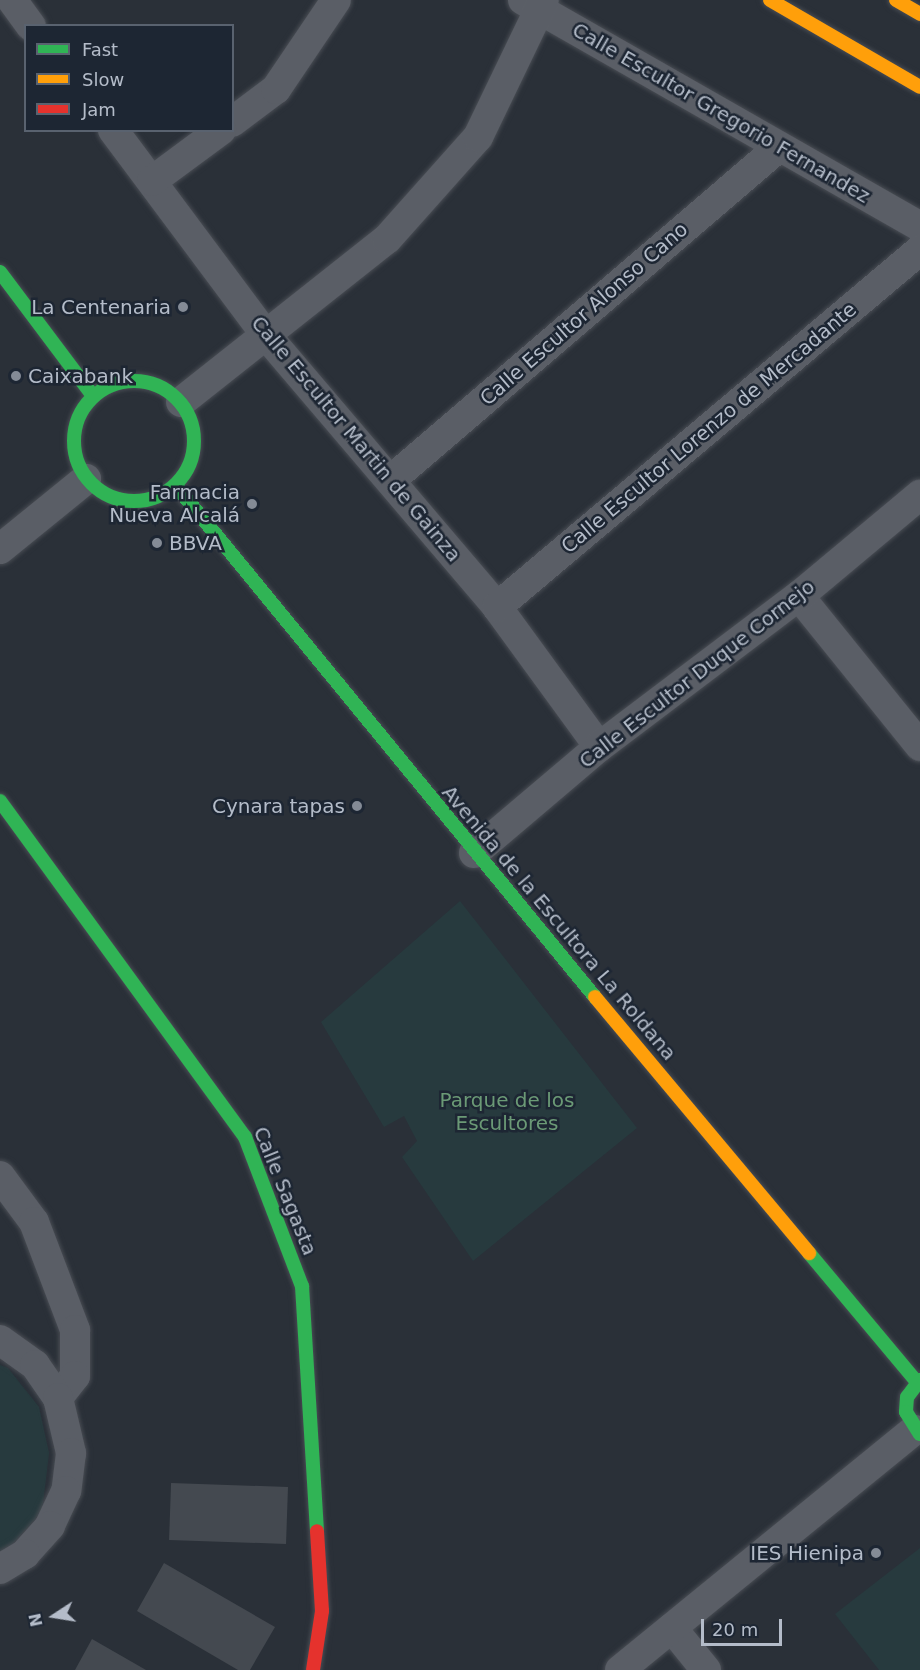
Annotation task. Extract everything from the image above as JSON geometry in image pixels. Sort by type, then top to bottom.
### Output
[{"type":"street","points":[[12,0],[30,24]]},
{"type":"street","points":[[234,120],[276,89],[336,0]]},
{"type":"street","points":[[770,0],[920,87]]},
{"type":"street","points":[[896,0],[920,14]]},
{"type":"street","points":[[181,402],[387,239],[478,137],[541,3]]},
{"type":"street","name":"Calle Escultor Gregorio Fernandez","points":[[541,3],[778,148],[920,226]]},
{"type":"street","name":"Calle Escultor Martin de Gainza","points":[[115,132],[265,334],[497,607],[599,747]]},
{"type":"street","points":[[152,181],[218,132]]},
{"type":"street","name":"Calle Escultor Alonso Cano","points":[[391,480],[778,148]]},
{"type":"street","name":"Calle Escultor Lorenzo de Mercadante","points":[[497,607],[920,250]]},
{"type":"street","points":[[0,272],[93,396]]},
{"type":"street","points":[[148,382],[181,402],[190,418],[194,445],[187,471],[176,486],[159,497],[140,502],[119,501],[101,492],[86,479],[74,445],[75,427],[93,396],[110,386],[148,382]]},
{"type":"street","points":[[0,549],[86,479]]},
{"type":"street","name":"Avenida de la Escultora La Roldana","points":[[176,486],[474,853],[919,1381]]},
{"type":"street","name":"Calle Escultor Duque Cornejo","points":[[474,853],[599,747],[799,596],[920,495]]},
{"type":"street","points":[[799,596],[916,732]]},
{"type":"street","name":"Calle Sagasta","points":[[0,801],[245,1137],[302,1286],[322,1611],[313,1670]]},
{"type":"street","points":[[0,1176],[34,1222],[75,1330],[75,1376],[58,1398]]},
{"type":"street","points":[[0,1340],[35,1365],[58,1398],[71,1453],[66,1491],[50,1526],[25,1554],[0,1569]]},
{"type":"street","points":[[620,1670],[917,1432],[906,1412],[907,1397],[919,1381]]},
{"type":"street","points":[[672,1628],[706,1670]]},
{"type":"green space","name":"Parque de los Escultores","points":[[460,901],[637,1128],[473,1261],[402,1157],[417,1141],[404,1116],[384,1127],[321,1022]]},
{"type":"green space","points":[[0,1365],[8,1368],[39,1407],[49,1453],[42,1512],[10,1547],[0,1552]]},
{"type":"green space","points":[[920,1548],[920,1670],[879,1670],[835,1614]]},
{"type":"building","points":[[171,1483],[288,1487],[286,1544],[169,1540]]},
{"type":"building","points":[[164,1563],[275,1627],[250,1670],[238,1670],[137,1611]]},
{"type":"building","points":[[92,1639],[146,1670],[75,1670]]},
{"type":"traffic: fast","points":[[0,272],[93,396]]},
{"type":"traffic: fast","points":[[134,381],[157,385],[177,398],[190,418],[194,441],[190,464],[177,484],[157,497],[134,501],[111,497],[91,484],[78,464],[74,441],[78,418],[91,398],[111,385],[134,381]]},
{"type":"traffic: fast","points":[[176,486],[595,997]]},
{"type":"traffic: fast","points":[[0,801],[245,1137],[302,1286],[317,1531]]},
{"type":"traffic: fast","points":[[809,1253],[917,1382]]},
{"type":"traffic: fast","points":[[920,1380],[907,1397],[906,1412],[920,1434]]},
{"type":"traffic: slow","points":[[770,0],[920,87]]},
{"type":"traffic: slow","points":[[896,0],[920,14]]},
{"type":"traffic: slow","points":[[595,997],[809,1253]]},
{"type":"traffic: jam","points":[[313,1670],[322,1611],[317,1531]]},
{"type":"place","name":"La Centenaria","points":[[183,307]]},
{"type":"place","name":"Caixabank","points":[[16,376]]},
{"type":"place","name":"Farmacia Nueva Alcalá","points":[[252,504]]},
{"type":"place","name":"BBVA","points":[[157,543]]},
{"type":"place","name":"Cynara tapas","points":[[357,806]]},
{"type":"place","name":"IES Hienipa","points":[[876,1553]]}]
